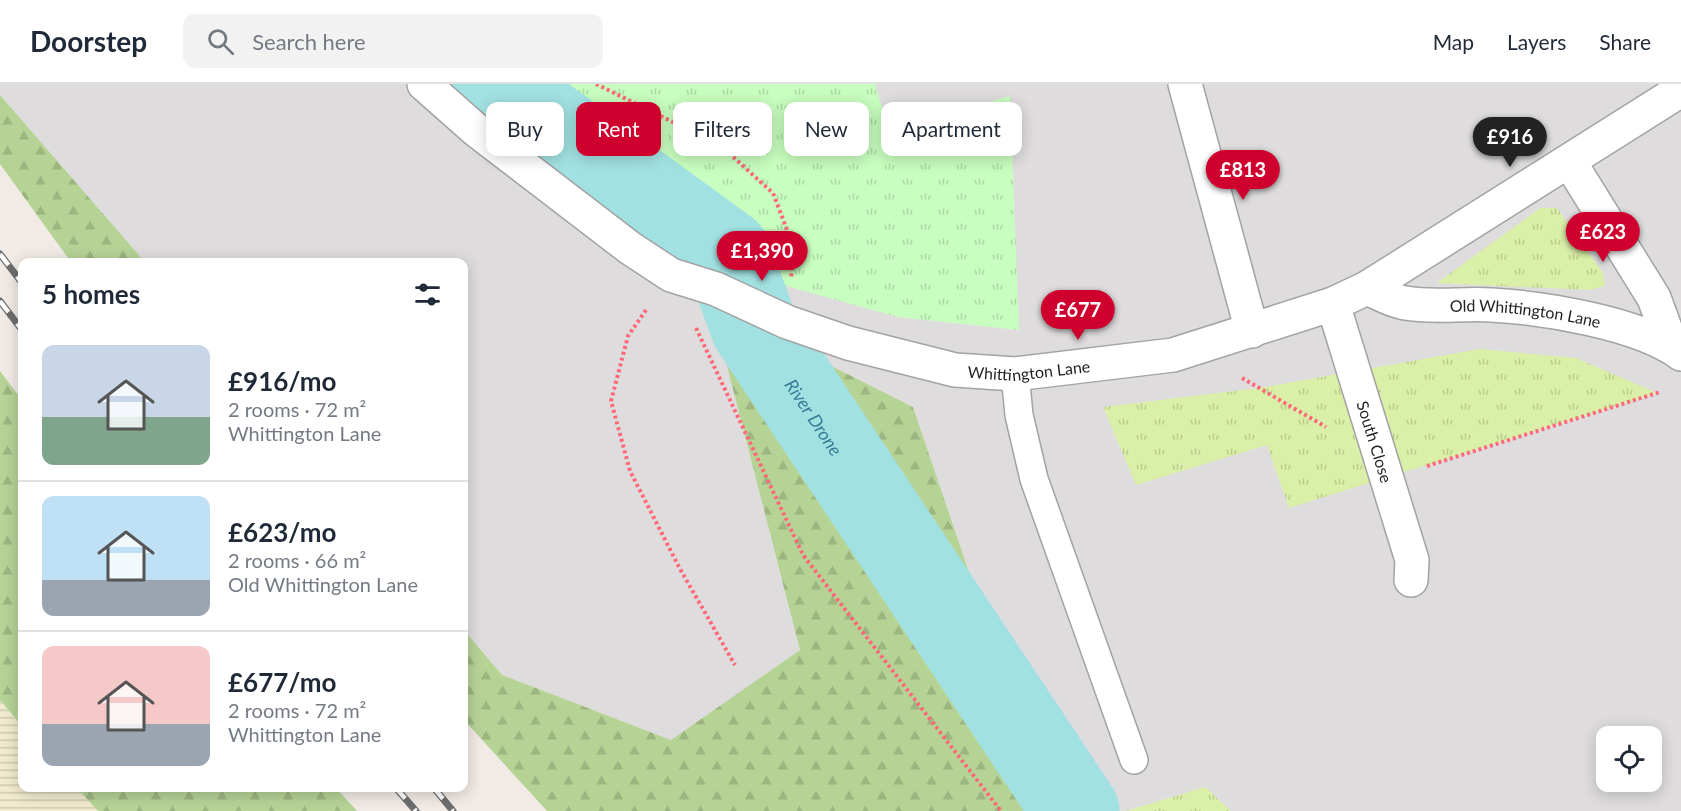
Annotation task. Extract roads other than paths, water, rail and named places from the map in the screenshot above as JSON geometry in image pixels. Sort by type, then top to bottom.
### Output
[{"type":"street","name":"Whittington Lane","points":[[424,84],[476,130],[630,248],[671,275],[712,288],[787,322],[848,343],[955,370],[1015,374],[1150,358],[1191,349],[1334,304],[1367,288],[1681,90]]},
{"type":"street","points":[[1185,84],[1252,331]]},
{"type":"street","points":[[1569,161],[1654,298],[1676,351]]},
{"type":"street","name":"Old Whittington Lane","points":[[1367,288],[1402,303],[1492,304],[1556,313],[1620,327],[1676,351]]},
{"type":"street","name":"South Close","points":[[1334,304],[1412,560],[1411,580]]},
{"type":"lane","points":[[1015,374],[1019,415],[1034,479],[1134,760]]},
{"type":"waterway","name":"River Drone","points":[[495,84],[727,253],[754,327],[1076,811]]},
{"type":"railway","points":[[0,254],[18,278]]},
{"type":"railway","points":[[0,301],[18,325]]},
{"type":"railway","points":[[399,792],[416,811]]},
{"type":"railway","points":[[437,792],[453,811]]}]
